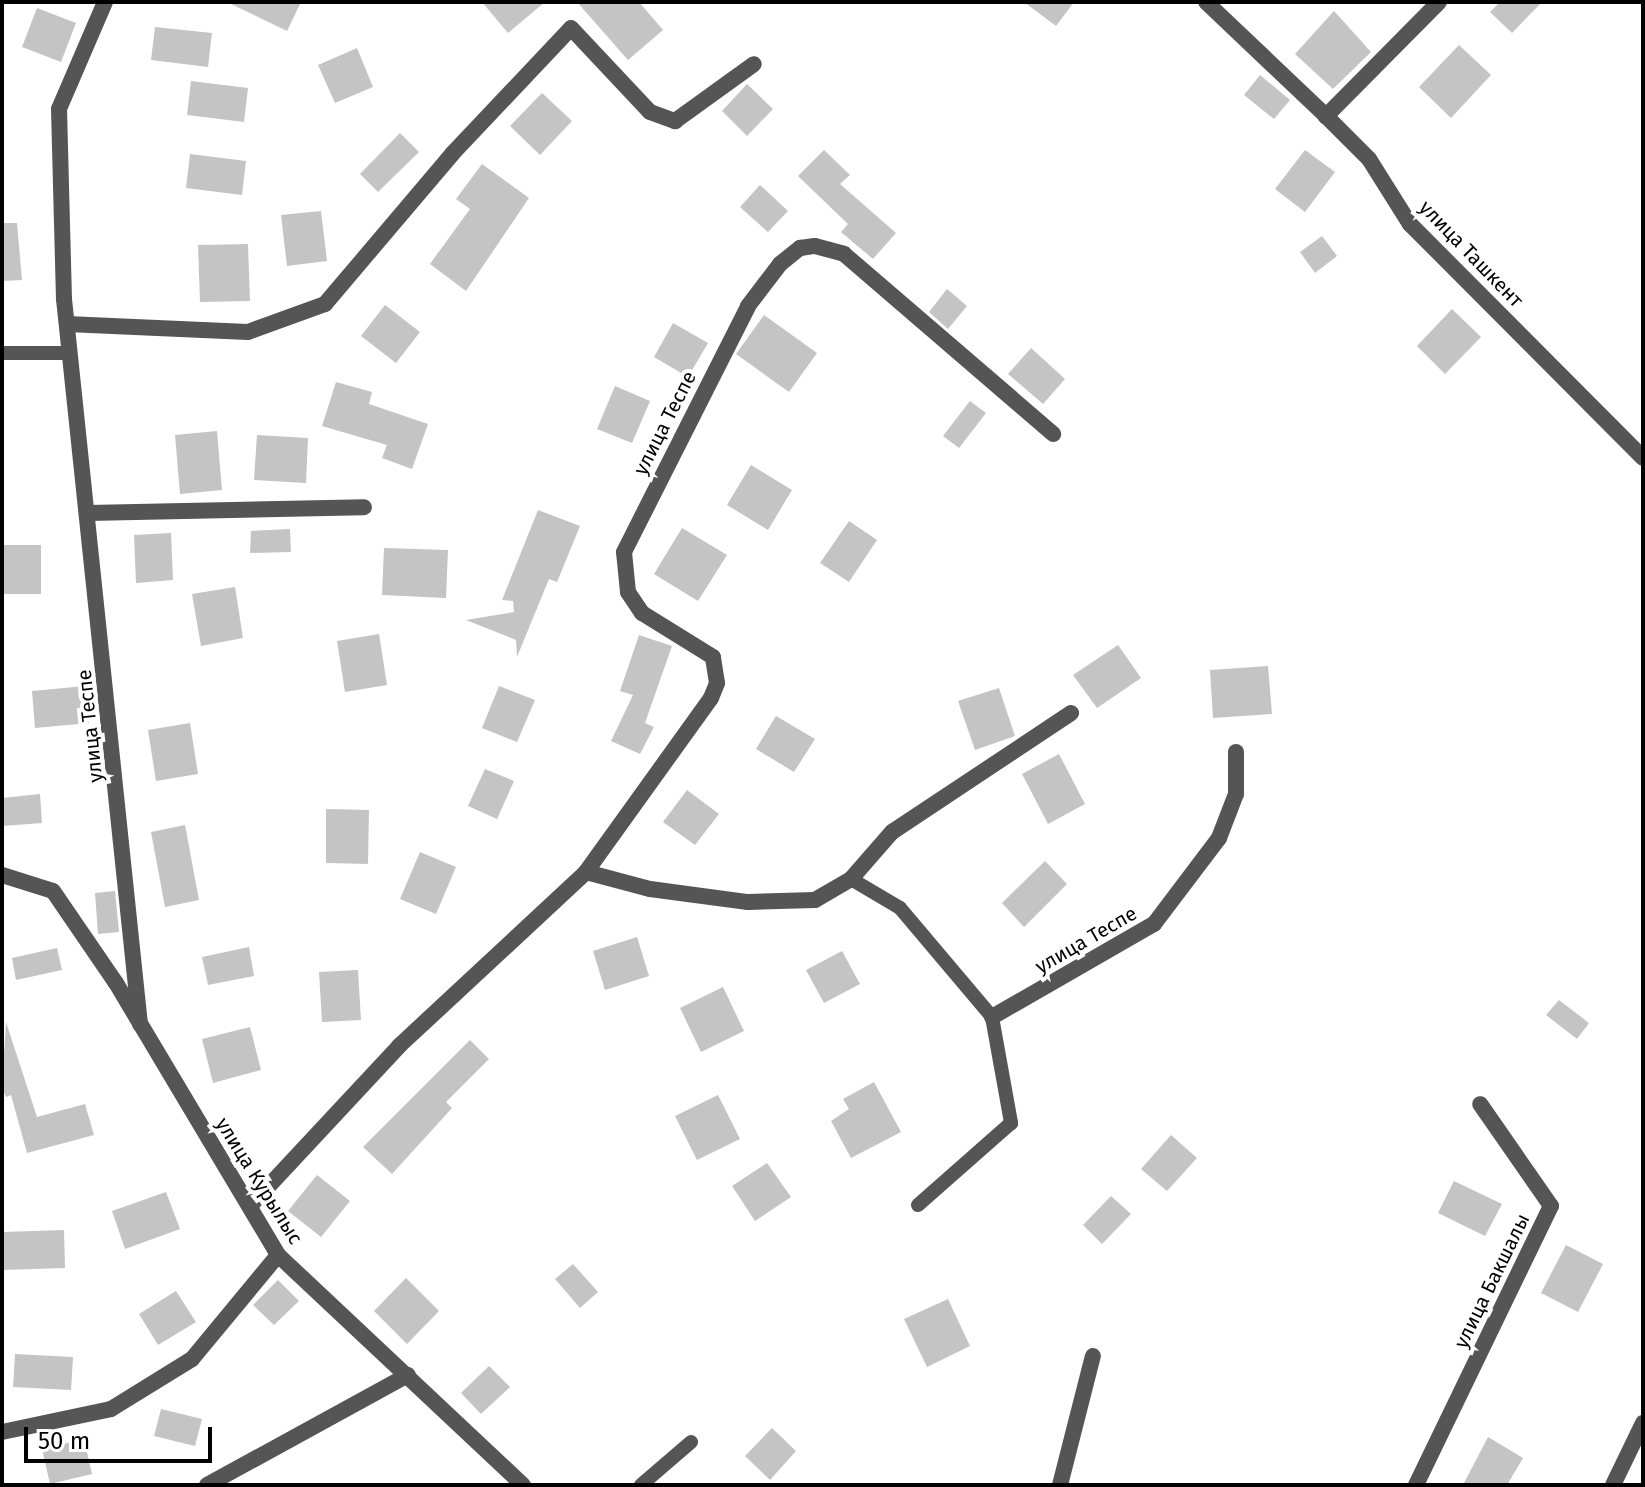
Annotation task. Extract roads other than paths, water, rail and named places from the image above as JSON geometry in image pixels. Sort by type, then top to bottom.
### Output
[{"type":"street","name":"улица Теспе","points":[[105,2],[59,109],[67,324],[140,1024]]},
{"type":"street","name":"улица Ташкент","points":[[1206,2],[1369,159],[1410,224],[1643,458]]},
{"type":"street","points":[[1326,116],[1439,2]]},
{"type":"street","points":[[67,324],[248,332],[325,304],[452,154],[571,28],[650,112],[675,121],[754,64]]},
{"type":"street","name":"улица Теспе","points":[[250,1206],[399,1046],[586,872],[717,683],[713,657],[642,613],[628,592],[624,552],[748,306],[780,264],[800,248],[815,246],[844,254],[1053,434]]},
{"type":"street","points":[[88,513],[364,507]]},
{"type":"street","points":[[586,872],[650,889],[748,902],[815,900],[851,879],[892,832],[1071,713]]},
{"type":"street","name":"улица Теспе","points":[[992,1017],[1154,924],[1219,838],[1236,794],[1236,752]]},
{"type":"street","name":"улица Курылыс","points":[[2,875],[53,891],[140,1024],[278,1255],[523,1485]]},
{"type":"street","name":"улица Бакшалы","points":[[1416,1485],[1551,1206],[1480,1104]]},
{"type":"street","points":[[2,1432],[111,1409],[192,1359],[278,1255]]},
{"type":"street","points":[[1060,1485],[1093,1356]]},
{"type":"street","points":[[207,1485],[408,1375]]},
{"type":"street","points":[[1613,1485],[1643,1423]]},
{"type":"lane","points":[[2,353],[70,353]]},
{"type":"lane","points":[[851,879],[900,908],[992,1017],[1011,1123],[918,1205]]},
{"type":"lane","points":[[641,1485],[691,1442]]}]
